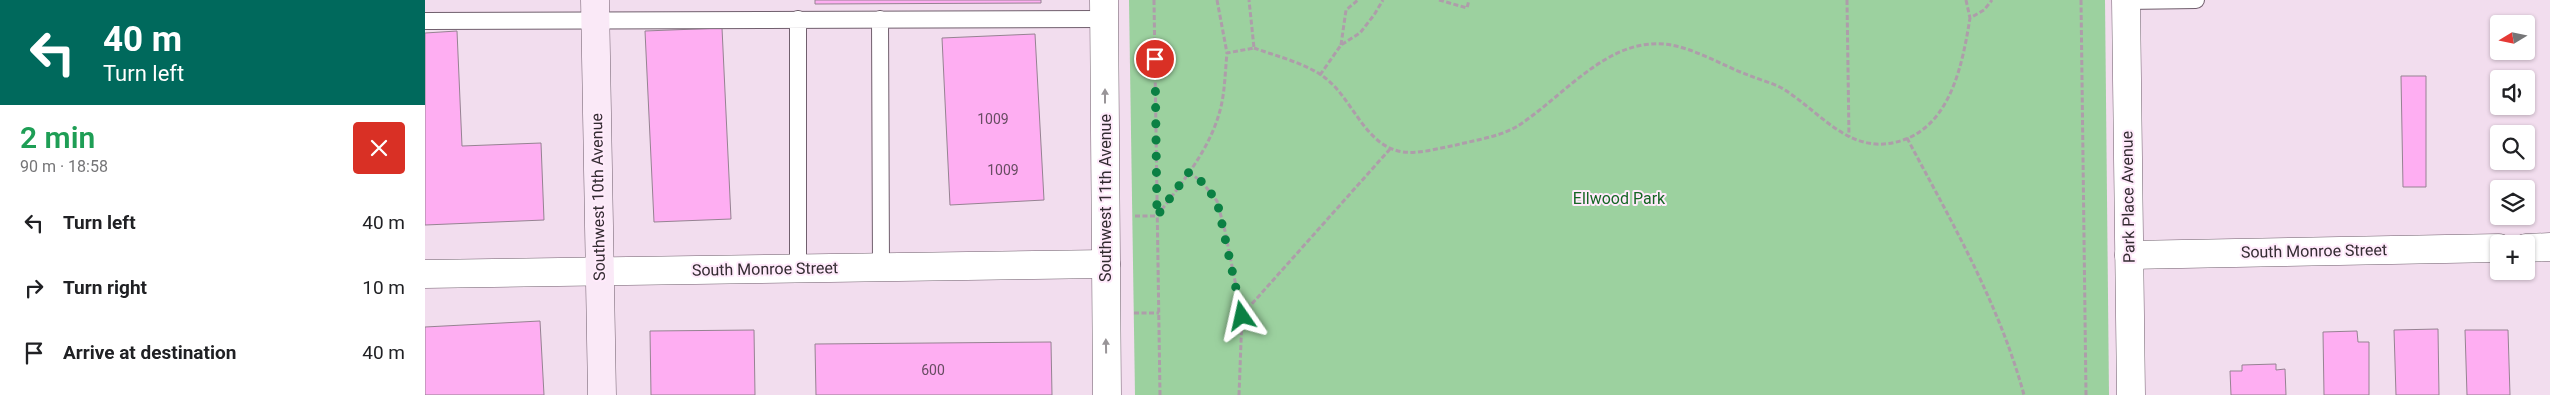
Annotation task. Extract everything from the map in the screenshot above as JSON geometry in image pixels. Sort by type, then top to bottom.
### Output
[{"type":"main road","name":"Southwest 10th Avenue","points":[[595,10],[602,395]]},
{"type":"street","name":"Park Place Avenue","points":[[2126,1],[2131,395]]},
{"type":"street","name":"Southwest 11th Avenue","points":[[1104,9],[1107,395]]},
{"type":"street","points":[[2535,248],[2550,247]]},
{"type":"street","name":"South Monroe Street","points":[[2129,255],[2490,248]]},
{"type":"street","name":"South Monroe Street","points":[[425,274],[1106,264]]},
{"type":"lane","points":[[2126,1],[2196,0]]},
{"type":"lane","points":[[425,21],[595,10],[798,19],[880,19],[1104,9]]},
{"type":"lane","points":[[798,19],[799,268]]},
{"type":"lane","points":[[880,19],[881,267]]},
{"type":"path","points":[[1154,0],[1160,395]]},
{"type":"path","points":[[1157,216],[1189,172],[1211,135],[1220,113],[1227,53],[1217,0]]},
{"type":"path","points":[[1249,0],[1254,48]]},
{"type":"path","points":[[1341,45],[1346,10],[1358,0]]},
{"type":"path","points":[[1321,75],[1341,45],[1360,32],[1375,15],[1383,0]]},
{"type":"path","points":[[1439,0],[1467,8],[1469,0]]},
{"type":"path","points":[[1847,0],[1849,137]]},
{"type":"path","points":[[1227,53],[1254,48],[1321,75],[1335,88],[1368,131],[1389,149],[1405,152],[1438,149],[1515,128],[1605,59],[1624,50],[1650,44],[1675,45],[1783,88],[1849,137],[1880,146],[1907,138],[1930,124],[1950,94],[1963,58],[1970,18],[1966,0]]},
{"type":"path","points":[[1970,18],[1984,10],[1992,0]]},
{"type":"path","points":[[2081,0],[2085,395]]},
{"type":"path","points":[[1907,138],[1979,272],[2017,368],[2024,395]]},
{"type":"path","points":[[1242,316],[1389,149]]},
{"type":"path","points":[[1189,172],[1202,182],[1217,201],[1242,316],[1239,395]]},
{"type":"path","points":[[1132,216],[1157,216]]},
{"type":"path","points":[[1134,313],[1159,313]]},
{"type":"green space","name":"Ellwood Park","points":[[1129,0],[2105,0],[2109,395],[1135,395]]},
{"type":"building","points":[[815,0],[1041,0],[1041,3],[815,4]]},
{"type":"building","points":[[722,28],[731,219],[654,222],[645,31]]},
{"type":"building","points":[[457,31],[462,146],[541,143],[544,220],[425,225],[425,33]]},
{"type":"building","points":[[1035,34],[1044,200],[950,205],[942,38]]},
{"type":"building","points":[[2401,76],[2426,76],[2426,187],[2403,187]]},
{"type":"building","points":[[540,321],[544,395],[425,395],[425,327]]},
{"type":"building","points":[[2438,329],[2439,395],[2396,395],[2394,330]]},
{"type":"building","points":[[754,330],[755,395],[651,395],[650,331]]},
{"type":"building","points":[[2465,330],[2508,330],[2510,395],[2467,395]]},
{"type":"building","points":[[2357,331],[2358,342],[2369,342],[2369,395],[2324,395],[2323,332]]},
{"type":"building","points":[[1051,342],[1052,395],[816,395],[815,344]]},
{"type":"building","points":[[2276,364],[2276,370],[2285,369],[2286,395],[2231,395],[2230,371],[2242,371],[2242,365]]},
{"type":"route","points":[[1155,59],[1157,216],[1189,172],[1202,182],[1217,201],[1242,316]]}]
